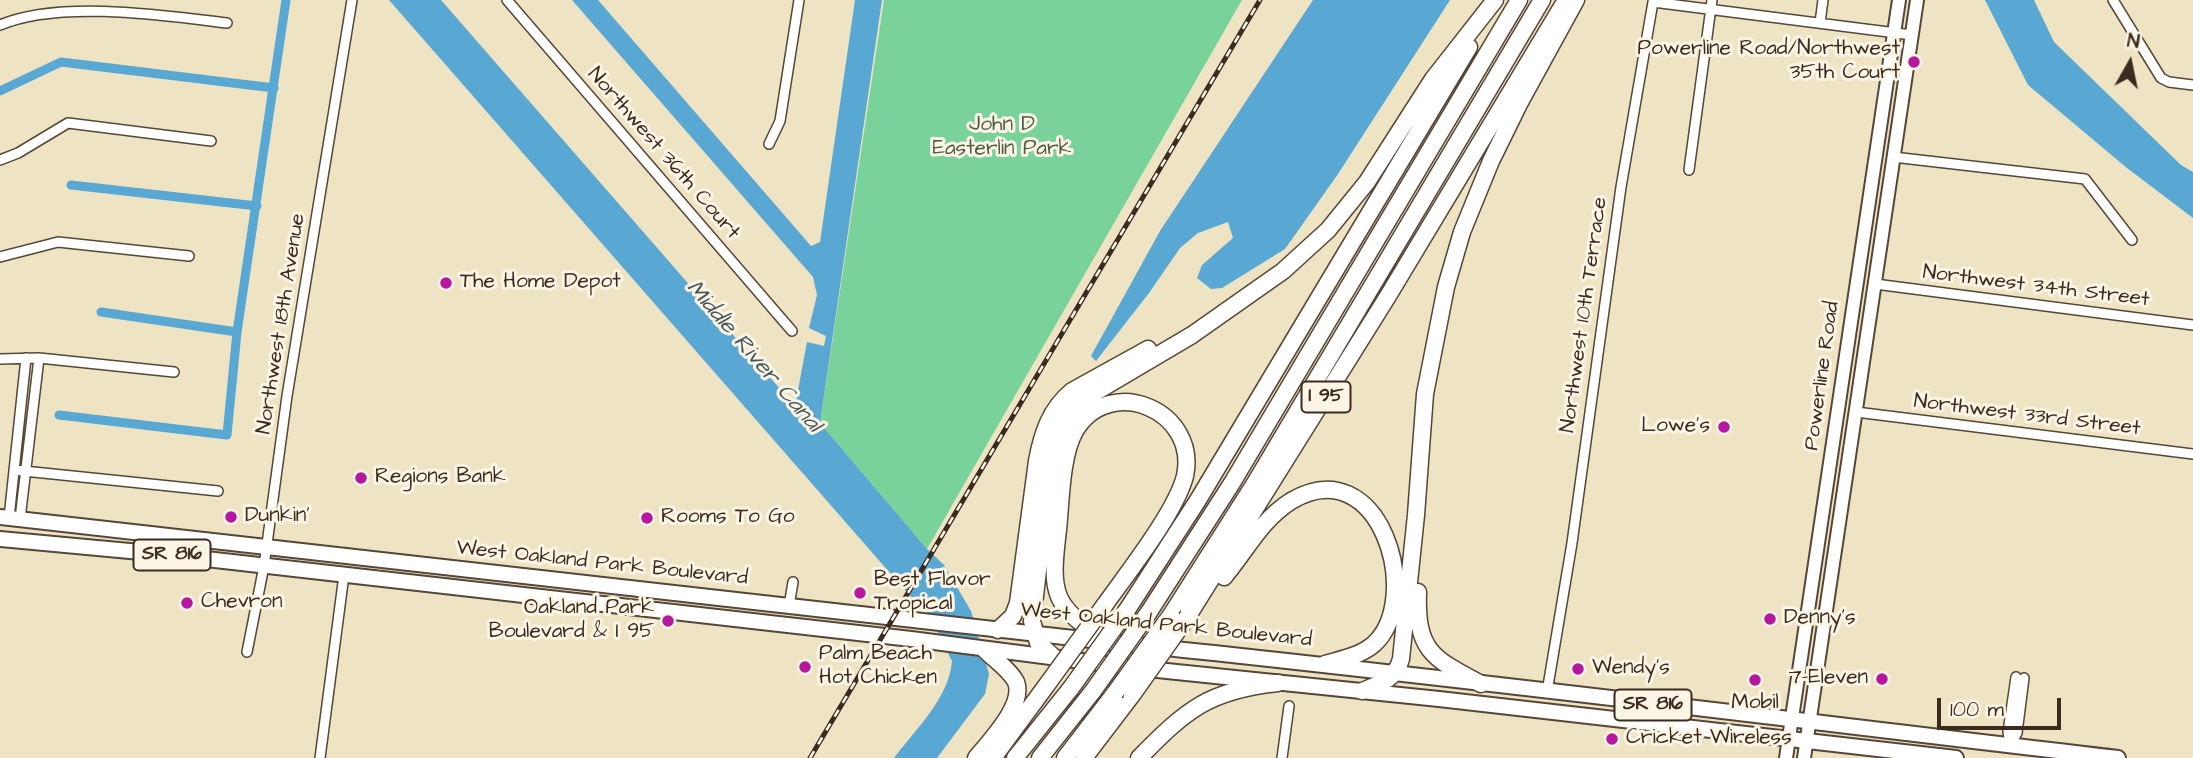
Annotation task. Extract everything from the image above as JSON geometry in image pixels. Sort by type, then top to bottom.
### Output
[{"type":"highway","name":"I 95","points":[[1015,758],[1072,688],[1127,610],[1198,500],[1496,0]]},
{"type":"highway","points":[[1056,659],[1041,648],[1034,634],[1032,616],[1051,459],[1062,422],[1082,400],[1192,335],[1295,261],[1340,217],[1367,182],[1433,79],[1496,0]]},
{"type":"highway","points":[[1040,758],[1093,691],[1149,612],[1232,483],[1519,0]]},
{"type":"highway","points":[[1065,758],[1171,615],[1244,500],[1542,0]]},
{"type":"highway","points":[[1515,86],[1550,0]]},
{"type":"highway","name":"I 95","points":[[1084,758],[1188,616],[1394,286],[1566,0]]},
{"type":"highway","points":[[1362,691],[1385,682],[1396,672],[1402,653],[1425,394],[1450,268],[1476,194],[1504,132],[1576,0]]},
{"type":"highway","points":[[1339,266],[1419,168]]},
{"type":"highway","points":[[993,629],[1011,619],[1017,608],[1038,453],[1044,432],[1056,408],[1078,387],[1246,297]]},
{"type":"highway","points":[[993,758],[1046,686],[1104,606],[1182,486],[1186,468],[1184,444],[1172,423],[1150,407],[1133,402],[1114,404],[1096,411],[1080,423],[1074,434],[1068,451],[1054,562],[1055,587],[1065,609],[1082,625],[1110,642]]},
{"type":"highway","points":[[1188,616],[1239,560],[1259,530],[1276,512],[1296,498],[1309,494],[1324,491],[1344,494],[1367,507],[1381,526],[1392,566],[1392,603],[1385,628],[1373,644],[1353,656],[1325,664]]},
{"type":"highway","points":[[1416,516],[1419,559],[1417,613],[1423,638],[1428,649],[1444,664],[1481,684]]},
{"type":"highway","points":[[976,758],[1013,709],[1017,695],[1013,678],[985,650]]},
{"type":"highway","points":[[1139,758],[1183,715],[1203,702],[1242,688],[1278,683]]},
{"type":"main road","name":"Powerline Road","points":[[1786,758],[1899,0]]},
{"type":"main road","name":"Powerline Road","points":[[1804,758],[1917,0]]},
{"type":"main road","points":[[1861,248],[1867,271],[1875,284]]},
{"type":"main road","points":[[1856,283],[1866,294],[1870,316]]},
{"type":"main road","points":[[1832,448],[1837,472],[1845,489]]},
{"type":"main road","points":[[1826,489],[1836,497],[1842,510]]},
{"type":"main road","name":"West Oakland Park Boulevard","points":[[10,518],[1034,634],[1396,672],[1546,692],[2118,758]]},
{"type":"main road","name":"West Oakland Park Boulevard","points":[[0,539],[765,622],[1056,659],[1956,758]]},
{"type":"main road","points":[[344,575],[351,562],[360,558]]},
{"type":"main road","points":[[531,597],[547,588],[552,580]]},
{"type":"main road","points":[[621,607],[626,598],[645,590]]},
{"type":"main road","points":[[765,622],[778,619],[789,606],[798,621],[813,628]]},
{"type":"main road","points":[[1518,708],[1535,702],[1546,692]]},
{"type":"main road","points":[[1994,758],[2003,752],[2026,747]]},
{"type":"street","name":"Northwest 18th Avenue","points":[[247,652],[264,566],[287,396],[352,0]]},
{"type":"street","name":"Northwest 36th Court","points":[[507,0],[792,331]]},
{"type":"street","points":[[769,144],[780,121],[799,0]]},
{"type":"street","points":[[1820,23],[1823,0]]},
{"type":"street","points":[[2113,0],[2161,78],[2169,82],[2193,85]]},
{"type":"street","name":"Northwest 10th Terrace","points":[[1546,692],[1572,543],[1621,187],[1653,2],[1712,5]]},
{"type":"street","points":[[1689,170],[1712,5],[1912,35]]},
{"type":"street","points":[[0,25],[27,14],[58,7],[88,7],[227,23]]},
{"type":"street","points":[[0,160],[18,153],[68,124],[211,141]]},
{"type":"street","points":[[1894,157],[2085,179],[2132,240]]},
{"type":"street","points":[[0,257],[58,242],[189,257]]},
{"type":"street","name":"Northwest 34th Street","points":[[1875,284],[2193,325]]},
{"type":"street","points":[[10,518],[26,358]]},
{"type":"street","points":[[10,518],[26,471],[39,358]]},
{"type":"street","points":[[0,359],[39,358],[174,372]]},
{"type":"street","name":"Northwest 33rd Street","points":[[1856,412],[2193,454]]},
{"type":"street","points":[[14,470],[218,491]]},
{"type":"street","points":[[320,758],[344,575]]},
{"type":"street","points":[[789,606],[793,582]]},
{"type":"street","points":[[2010,745],[2008,732],[2020,677]]},
{"type":"street","points":[[1282,758],[1289,706]]},
{"type":"green space","name":"John D Easterlin Park","points":[[884,0],[1242,0],[927,549],[820,423]]},
{"type":"water","points":[[389,0],[441,0],[795,406],[807,342],[824,346],[826,336],[809,328],[817,295],[813,277],[572,0],[598,0],[811,246],[820,242],[855,0],[882,0],[820,423],[927,549],[944,565],[971,611],[989,674],[985,694],[937,758],[894,758],[930,712],[950,675],[952,661],[926,609],[918,605]]},
{"type":"water","points":[[1313,0],[1450,0],[1338,174],[1285,249],[1222,288],[1211,289],[1197,278],[1202,265],[1233,238],[1228,222],[1198,233],[1180,248],[1096,361],[1091,356],[1160,231]]},
{"type":"water","points":[[1985,0],[2034,0],[2054,42],[2181,165],[2193,172],[2193,218],[2127,168],[2028,85]]},
{"type":"waterway","points":[[59,415],[227,435],[237,332],[286,0]]},
{"type":"waterway","points":[[0,91],[61,62],[274,88]]},
{"type":"waterway","points":[[71,185],[257,206]]},
{"type":"waterway","points":[[101,312],[237,332]]},
{"type":"railway","points":[[810,758],[1260,0]]},
{"type":"place","name":"Powerline Road/Northwest 35th Court","points":[[1914,62]]},
{"type":"place","name":"The Home Depot","points":[[446,283]]},
{"type":"place","name":"Lowe's","points":[[1724,427]]},
{"type":"place","name":"Regions Bank","points":[[361,478]]},
{"type":"place","name":"Dunkin'","points":[[231,517]]},
{"type":"place","name":"Rooms To Go","points":[[647,518]]},
{"type":"place","name":"Best Flavor Tropical","points":[[860,593]]},
{"type":"place","name":"Chevron","points":[[187,603]]},
{"type":"place","name":"Denny's","points":[[1770,619]]},
{"type":"place","name":"Oakland Park Boulevard & I 95","points":[[668,621]]},
{"type":"place","name":"Palm Beach Hot Chicken","points":[[805,667]]},
{"type":"place","name":"Wendy's","points":[[1578,669]]},
{"type":"place","name":"7-Eleven","points":[[1882,679]]},
{"type":"place","name":"Mobil","points":[[1755,680]]},
{"type":"place","name":"Cricket Wireless","points":[[1612,739]]},
{"type":"water label","name":"Middle River Canal","points":[[753,357]]}]
